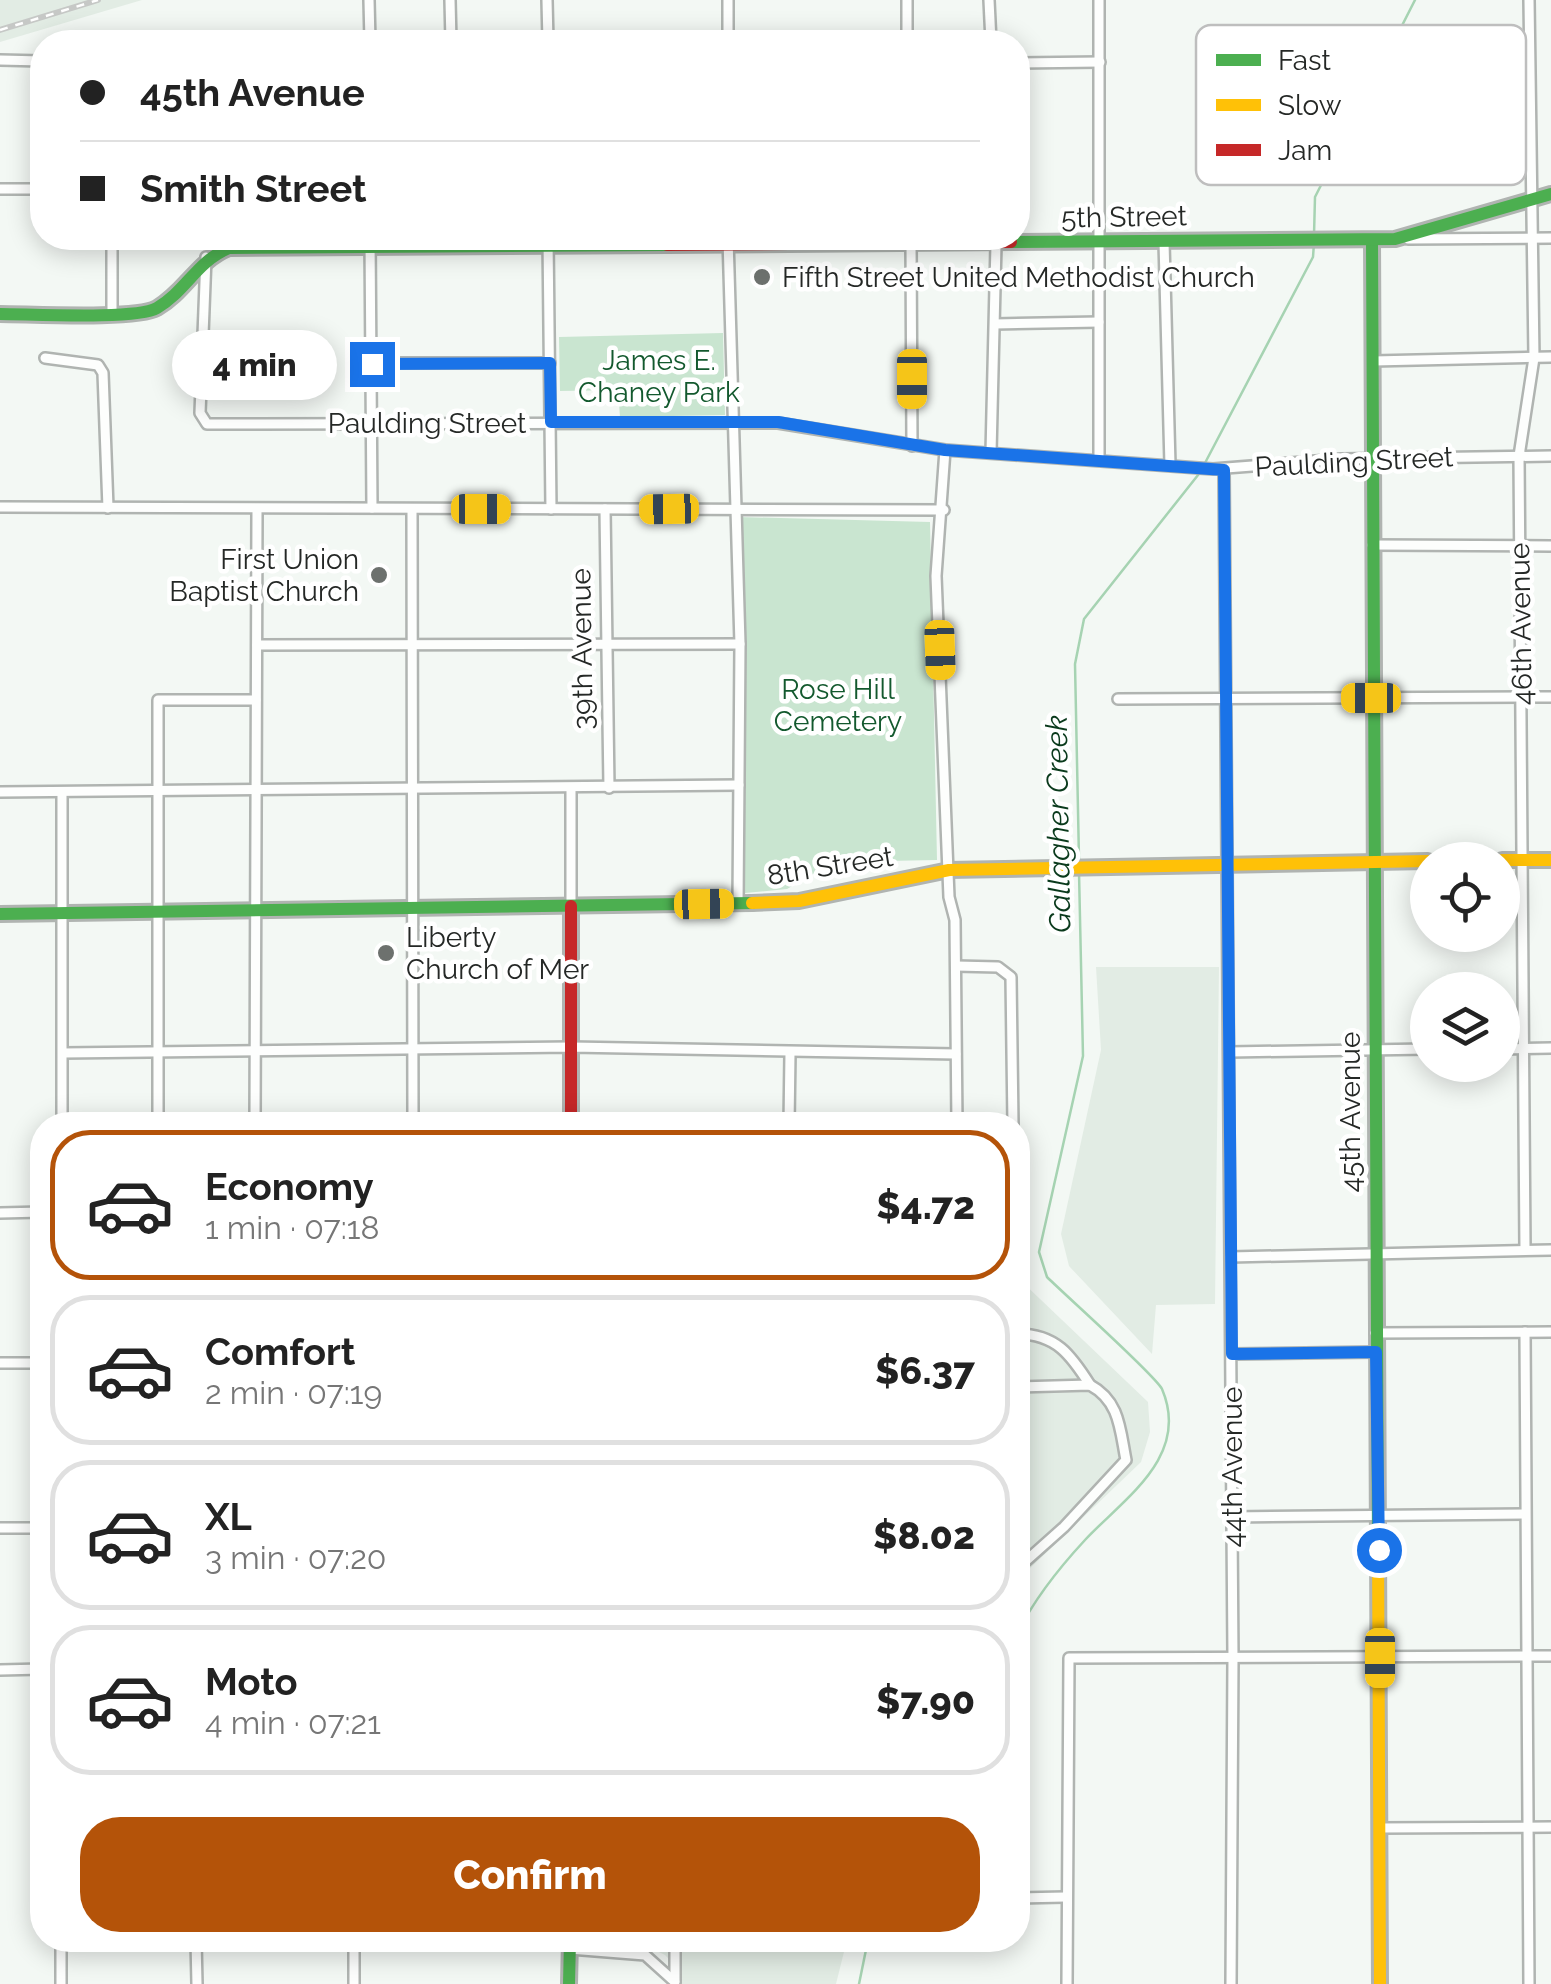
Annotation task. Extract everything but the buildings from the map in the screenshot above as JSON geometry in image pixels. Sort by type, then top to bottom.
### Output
[{"type":"street","points":[[369,0],[370,30]]},
{"type":"street","points":[[450,0],[451,30]]},
{"type":"street","points":[[547,0],[548,30]]},
{"type":"street","points":[[728,0],[728,30]]},
{"type":"street","points":[[907,0],[907,30]]},
{"type":"street","points":[[989,0],[990,30]]},
{"type":"street","points":[[1099,0],[1099,460]]},
{"type":"street","name":"46th Avenue","points":[[1525,1250],[1519,456],[1534,358],[1529,0]]},
{"type":"street","points":[[0,60],[30,60]]},
{"type":"street","points":[[1030,63],[1100,62]]},
{"type":"street","points":[[0,189],[30,189]]},
{"type":"street","name":"5th Street","points":[[1030,243],[1395,239],[1551,194]]},
{"type":"street","points":[[1395,239],[1551,238]]},
{"type":"street","name":"45th Avenue","points":[[1372,240],[1371,698],[1380,1984]]},
{"type":"street","points":[[1164,242],[1170,465]]},
{"type":"street","points":[[112,250],[112,313]]},
{"type":"street","name":"5th Street","points":[[206,254],[221,250]]},
{"type":"street","points":[[370,250],[372,508]]},
{"type":"street","points":[[548,250],[551,509]]},
{"type":"street","points":[[728,250],[732,508],[740,644],[738,904]]},
{"type":"street","points":[[911,250],[912,446]]},
{"type":"street","points":[[991,453],[996,250]]},
{"type":"street","points":[[0,314],[148,313],[166,305],[206,254]]},
{"type":"street","name":"Paulding Street","points":[[206,254],[201,420],[372,425],[778,422],[945,450],[1219,470],[1372,458],[1551,456]]},
{"type":"street","points":[[995,324],[1099,322]]},
{"type":"street","points":[[1373,361],[1551,357]]},
{"type":"street","points":[[45,358],[98,365],[103,373],[108,508]]},
{"type":"street","points":[[372,364],[550,363]]},
{"type":"street","points":[[945,450],[944,510],[936,576],[956,966],[957,1112]]},
{"type":"street","name":"44th Avenue","points":[[1219,470],[1226,698],[1232,1354],[1231,1984]]},
{"type":"street","points":[[0,506],[944,510]]},
{"type":"street","points":[[255,1112],[257,509]]},
{"type":"street","points":[[412,509],[413,1112]]},
{"type":"street","name":"39th Avenue","points":[[605,510],[610,788]]},
{"type":"street","points":[[1372,545],[1551,546]]},
{"type":"street","points":[[257,645],[740,644]]},
{"type":"street","points":[[1118,699],[1551,697]]},
{"type":"street","points":[[158,1112],[158,700],[256,700]]},
{"type":"street","points":[[0,792],[739,785]]},
{"type":"street","points":[[571,789],[572,1112]]},
{"type":"street","points":[[62,792],[62,1112]]},
{"type":"street","points":[[1522,860],[1551,860]]},
{"type":"street","name":"8th Street","points":[[0,914],[738,904],[799,901],[949,870],[1092,864],[1410,861]]},
{"type":"street","points":[[956,966],[998,967],[1010,977],[1013,1112]]},
{"type":"street","points":[[62,1053],[571,1047],[956,1054]]},
{"type":"street","points":[[1520,1048],[1551,1048]]},
{"type":"street","points":[[1229,1052],[1410,1049]]},
{"type":"street","points":[[789,1112],[790,1053]]},
{"type":"street","points":[[0,1213],[30,1212]]},
{"type":"street","points":[[1230,1257],[1551,1250]]},
{"type":"street","points":[[1526,1332],[1529,1984]]},
{"type":"street","points":[[1376,1334],[1551,1332]]},
{"type":"street","points":[[1030,1336],[1050,1339],[1070,1353],[1090,1385],[1115,1408],[1126,1460],[1030,1557]]},
{"type":"street","points":[[1232,1354],[1376,1352]]},
{"type":"street","points":[[0,1363],[30,1363]]},
{"type":"street","points":[[1030,1387],[1090,1385]]},
{"type":"street","points":[[1232,1517],[1524,1514]]},
{"type":"street","points":[[0,1528],[30,1528]]},
{"type":"street","points":[[1067,1984],[1069,1658],[1551,1656]]},
{"type":"street","points":[[0,1670],[30,1669]]},
{"type":"street","points":[[1380,1828],[1551,1828]]},
{"type":"street","points":[[1030,1898],[1065,1897]]},
{"type":"street","points":[[60,1952],[60,1984]]},
{"type":"street","points":[[196,1952],[197,1984]]},
{"type":"street","points":[[354,1952],[354,1984]]},
{"type":"street","points":[[569,1984],[570,1952]]},
{"type":"street","points":[[622,1952],[645,1955],[675,1983]]},
{"type":"street","points":[[675,1952],[675,1983]]},
{"type":"shaded area","points":[[0,0],[142,0],[30,30],[0,42]]},
{"type":"shaded area","points":[[1096,967],[1219,967],[1215,1304],[1156,1305],[1152,1354],[1069,1266],[1061,1234],[1101,1050]]},
{"type":"shaded area","points":[[1030,1289],[1148,1402],[1150,1432],[1141,1462],[1030,1568]]},
{"type":"shaded area","points":[[659,1952],[844,1952],[836,1984],[681,1984],[681,1972]]},
{"type":"green space","name":"James E. Chaney Park","points":[[723,333],[725,415],[620,417],[618,390],[560,391],[559,337]]},
{"type":"green space","name":"Rose Hill Cemetery","points":[[739,517],[930,522],[937,860],[834,862],[787,889],[745,893]]},
{"type":"waterway","name":"Gallagher Creek","points":[[1402,25],[1415,0]]},
{"type":"waterway","name":"Gallagher Creek","points":[[1314,235],[1315,197],[1321,185]]},
{"type":"waterway","name":"Gallagher Creek","points":[[1205,463],[1313,257],[1314,243]]},
{"type":"waterway","name":"Gallagher Creek","points":[[1079,859],[1075,664],[1084,619],[1202,470]]},
{"type":"waterway","name":"Gallagher Creek","points":[[1030,1612],[1066,1561],[1149,1475],[1168,1436],[1169,1413],[1162,1389],[1047,1277],[1039,1252],[1083,1056],[1079,872]]},
{"type":"waterway","name":"Gallagher Creek","points":[[859,1984],[866,1952]]},
{"type":"railway","points":[[0,30],[98,0]]},
{"type":"traffic: fast","points":[[1030,242],[1395,239],[1551,194]]},
{"type":"traffic: fast","points":[[1372,240],[1378,1546]]},
{"type":"traffic: fast","points":[[0,314],[145,312],[167,301],[208,260],[225,250]]},
{"type":"traffic: fast","points":[[0,914],[752,903]]},
{"type":"traffic: fast","points":[[569,1984],[570,1952]]},
{"type":"traffic: slow","points":[[1520,860],[1551,860]]},
{"type":"traffic: slow","points":[[752,903],[799,901],[949,870],[1410,861]]},
{"type":"traffic: slow","points":[[1378,1546],[1380,1984]]},
{"type":"traffic: jam","points":[[571,906],[571,1112]]},
{"type":"place","name":"Fifth Street United Methodist Church","points":[[762,277]]},
{"type":"place","name":"First Union Baptist Church","points":[[379,575]]},
{"type":"place","name":"Liberty Church of Mer","points":[[386,953]]},
{"type":"route","points":[[372,364],[550,363],[551,422],[778,422],[945,450],[1224,470],[1232,1354],[1376,1352],[1379,1550]]}]
